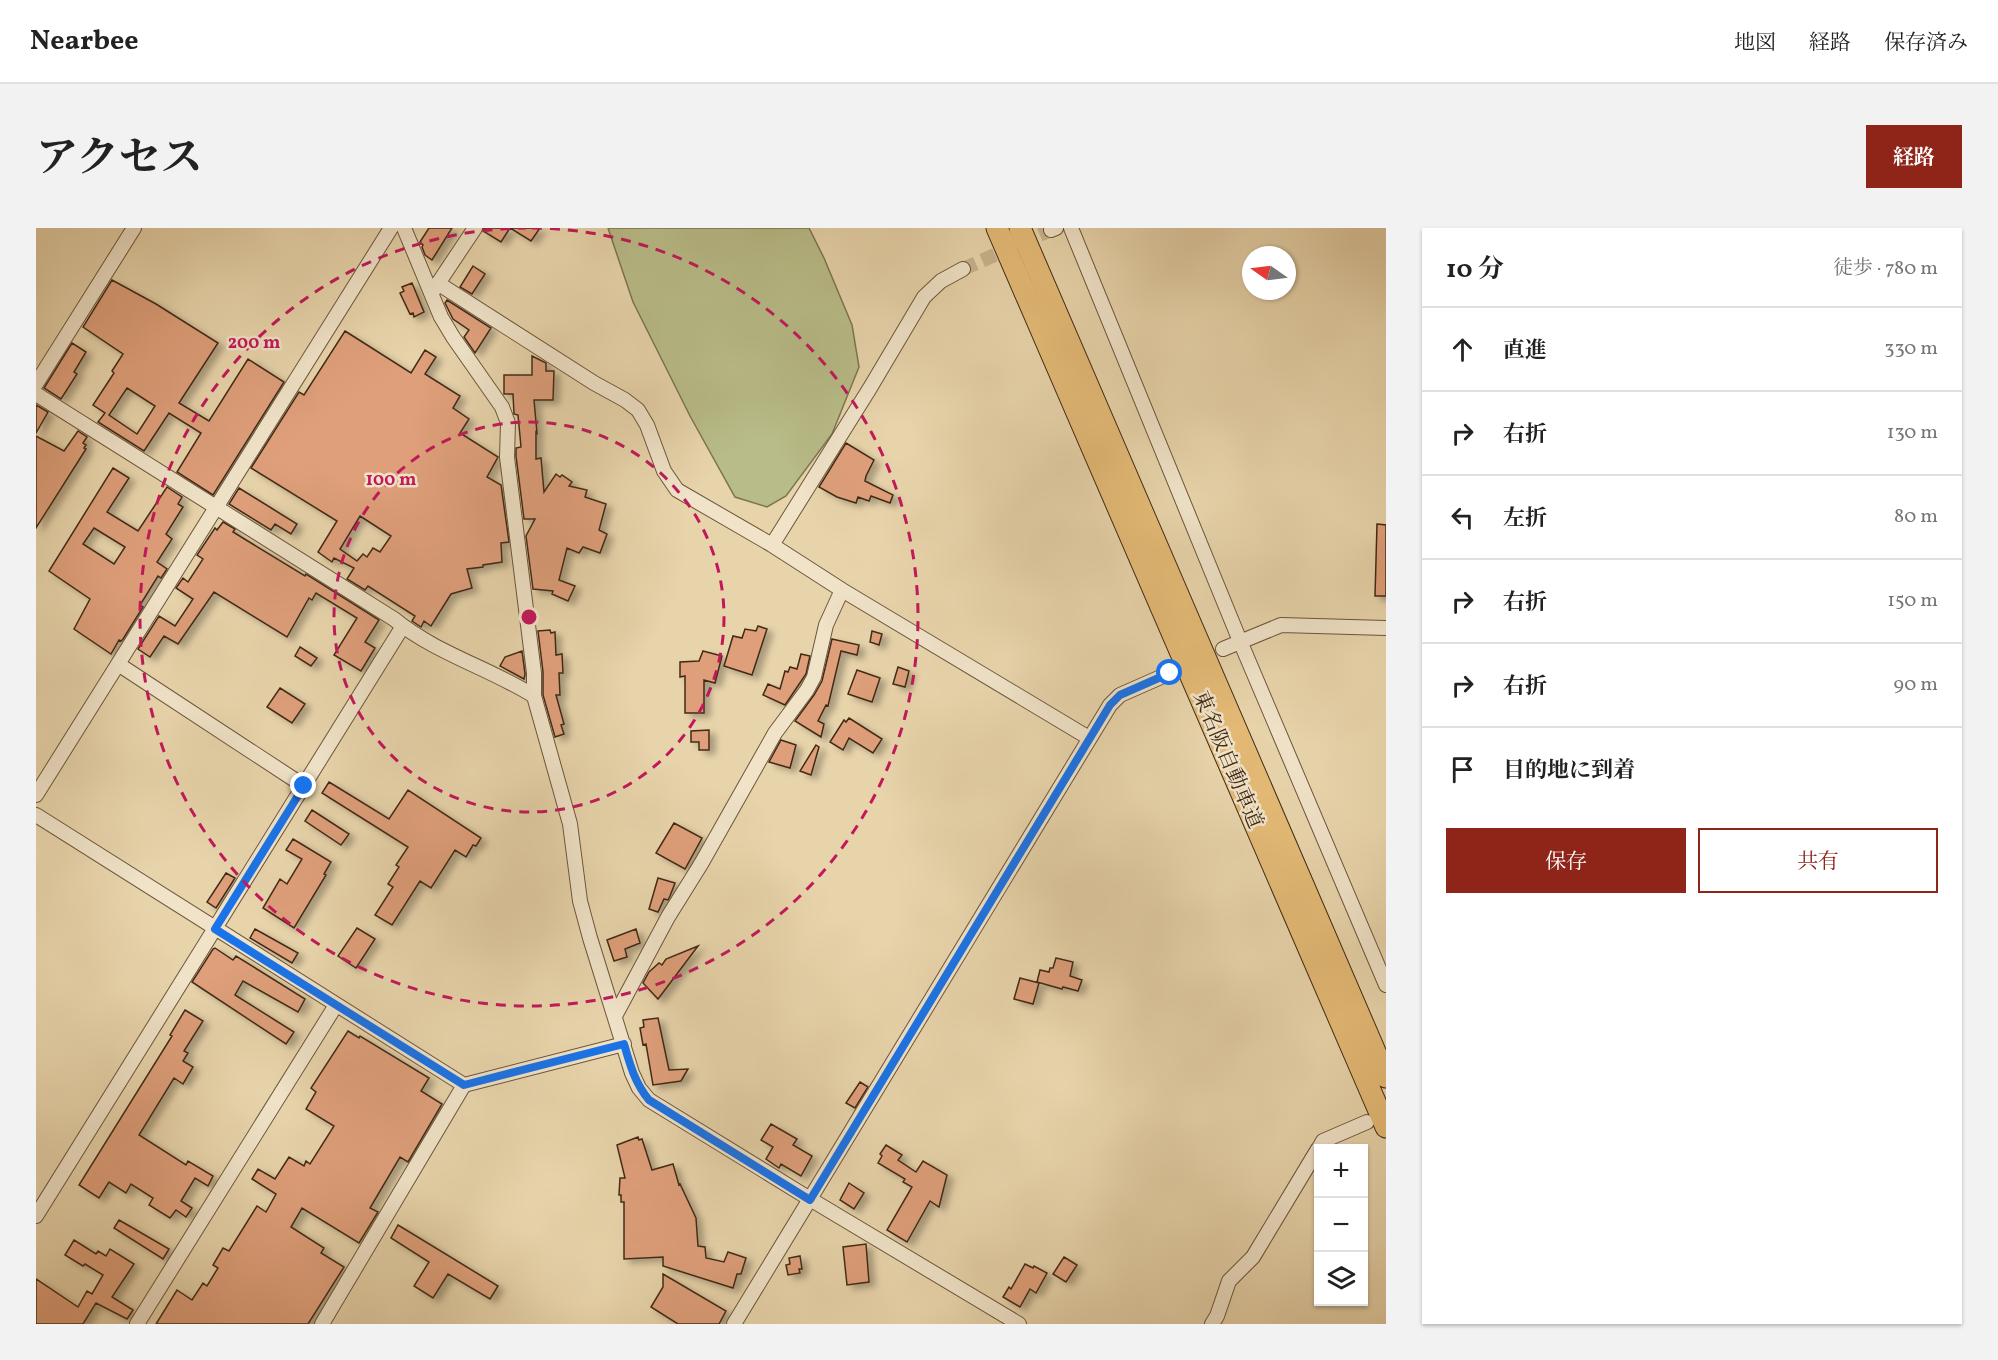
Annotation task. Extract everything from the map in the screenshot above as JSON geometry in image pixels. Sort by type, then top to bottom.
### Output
[{"type":"highway","name":"東名阪自動車道","points":[[997,228],[1376,1124]]},
{"type":"highway","name":"東名阪自動車道","points":[[1020,228],[1386,1077]]},
{"type":"street","points":[[36,384],[134,228]]},
{"type":"street","points":[[36,795],[391,228]]},
{"type":"street","points":[[404,228],[436,288],[441,317],[453,338],[502,406],[508,423],[507,457],[534,673],[534,696],[570,824],[580,901],[632,1073],[639,1088],[649,1100],[810,1200],[1019,1324]]},
{"type":"street","points":[[436,288],[476,228]]},
{"type":"street","points":[[1071,228],[1240,641],[1386,985]]},
{"type":"street","points":[[772,545],[924,297],[941,281],[963,269]]},
{"type":"street","points":[[436,288],[626,400],[638,410],[647,425],[664,471],[677,490],[772,545],[842,590],[1089,738]]},
{"type":"street","points":[[36,394],[419,637],[534,696]]},
{"type":"street","points":[[615,1016],[668,917],[775,733],[807,690],[813,677],[826,625],[842,590]]},
{"type":"street","points":[[1223,650],[1281,625],[1386,628]]},
{"type":"street","points":[[36,1216],[403,626]]},
{"type":"street","points":[[117,664],[304,786]]},
{"type":"street","points":[[734,1324],[1110,705],[1120,695],[1170,673]]},
{"type":"street","points":[[36,815],[464,1085]]},
{"type":"street","points":[[137,1324],[336,1005]]},
{"type":"street","points":[[322,1324],[464,1085],[624,1044]]},
{"type":"street","points":[[1322,1144],[1323,1141],[1376,1124]]},
{"type":"street","points":[[1212,1324],[1229,1281],[1253,1257],[1314,1157]]},
{"type":"green space","points":[[608,228],[809,228],[852,325],[859,367],[832,434],[786,496],[767,507],[735,497],[690,416],[633,302]]},
{"type":"building","points":[[429,228],[452,228],[432,260],[425,255],[420,242]]},
{"type":"building","points":[[484,228],[510,228],[501,242],[483,231]]},
{"type":"building","points":[[510,228],[540,228],[531,241]]},
{"type":"building","points":[[473,266],[485,274],[472,294],[460,287]]},
{"type":"building","points":[[112,280],[156,304],[218,343],[179,403],[209,421],[248,359],[284,382],[213,495],[177,472],[201,433],[169,413],[144,451],[98,422],[105,413],[93,405],[114,373],[112,371],[123,354],[83,327]],"holes":[[[127,388],[155,406],[137,434],[109,415]]]},
{"type":"building","points":[[412,283],[424,312],[414,317],[413,313],[410,314],[400,293],[404,291],[402,287]]},
{"type":"building","points":[[447,300],[491,328],[475,353],[464,337],[469,330],[453,319],[445,303]]},
{"type":"building","points":[[345,331],[411,373],[425,350],[436,357],[425,374],[460,396],[453,408],[469,419],[460,433],[498,457],[487,477],[501,485],[509,542],[501,543],[502,562],[467,569],[472,588],[451,594],[431,626],[424,621],[421,627],[412,621],[415,616],[368,586],[365,590],[347,579],[354,568],[334,558],[332,562],[318,552],[337,521],[251,468],[299,392],[304,395]],"holes":[[[360,516],[391,536],[380,552],[373,548],[367,557],[363,554],[357,561],[340,549]]]},
{"type":"building","points":[[72,343],[86,352],[74,372],[77,374],[61,399],[44,388]]},
{"type":"building","points":[[532,356],[546,363],[546,371],[554,371],[553,400],[534,400],[537,433],[536,459],[541,458],[544,492],[556,474],[560,477],[562,475],[572,482],[569,486],[587,490],[585,497],[606,504],[599,530],[607,534],[600,553],[583,547],[579,553],[567,548],[559,580],[575,586],[568,601],[552,594],[553,591],[533,589],[526,536],[535,519],[524,519],[516,456],[516,448],[521,447],[518,415],[514,414],[513,394],[504,394],[504,375],[532,375]]},
{"type":"building","points":[[36,405],[48,412],[36,433]]},
{"type":"building","points":[[78,431],[87,437],[83,443],[86,449],[36,528],[36,436],[64,451]]},
{"type":"building","points":[[846,443],[874,460],[865,481],[893,495],[890,503],[871,496],[869,501],[858,497],[856,503],[837,497],[819,487]]},
{"type":"building","points":[[113,468],[129,478],[107,512],[138,531],[167,487],[182,497],[178,504],[183,507],[166,534],[172,539],[157,562],[167,569],[161,578],[158,576],[140,605],[143,607],[111,654],[74,629],[90,599],[49,571]],"holes":[[[94,528],[125,547],[114,564],[83,544]]]},
{"type":"building","points":[[239,488],[297,524],[291,534],[275,524],[271,530],[229,504]]},
{"type":"building","points":[[223,522],[235,529],[233,532],[379,620],[365,642],[375,648],[361,671],[334,655],[357,618],[316,593],[312,600],[309,598],[287,637],[214,592],[178,644],[164,636],[150,657],[138,649],[159,616],[175,626],[193,599],[176,588],[183,578],[188,582],[203,559],[197,555],[215,528],[217,530]]},
{"type":"building","points":[[1377,524],[1386,525],[1386,596],[1375,596]]},
{"type":"building","points":[[758,626],[767,629],[752,675],[724,666],[733,636],[742,638],[745,629],[756,631]]},
{"type":"building","points":[[550,630],[551,633],[555,632],[556,655],[562,654],[563,673],[559,673],[560,695],[556,695],[564,724],[561,725],[564,734],[555,737],[543,695],[538,631]]},
{"type":"building","points":[[872,631],[882,634],[879,645],[870,642]]},
{"type":"building","points":[[832,639],[859,645],[857,655],[841,651],[828,706],[826,705],[818,721],[824,724],[821,737],[795,721],[822,681]]},
{"type":"building","points":[[300,647],[317,658],[311,666],[295,656]]},
{"type":"building","points":[[522,651],[524,679],[500,666],[505,657]]},
{"type":"building","points":[[703,651],[722,656],[715,683],[704,680],[704,713],[685,713],[685,676],[680,677],[680,662],[699,661]]},
{"type":"building","points":[[801,654],[810,656],[806,674],[785,705],[763,695],[768,684],[780,689],[785,671],[788,672],[790,667],[797,669]]},
{"type":"building","points":[[898,667],[909,671],[905,687],[893,684]]},
{"type":"building","points":[[857,670],[880,678],[872,702],[848,694]]},
{"type":"building","points":[[280,688],[305,704],[292,723],[267,707]]},
{"type":"building","points":[[849,718],[882,739],[873,753],[849,738],[843,750],[830,742],[844,720],[846,722]]},
{"type":"building","points":[[709,730],[709,750],[699,750],[699,742],[691,742],[691,731]]},
{"type":"building","points":[[781,740],[796,745],[790,768],[769,762]]},
{"type":"building","points":[[816,745],[819,747],[811,775],[800,771]]},
{"type":"building","points":[[329,782],[389,819],[408,790],[481,838],[476,846],[473,845],[466,857],[455,850],[431,888],[420,881],[392,925],[375,915],[393,887],[388,884],[399,867],[396,865],[408,847],[322,793]]},
{"type":"building","points":[[312,810],[349,834],[341,845],[305,821]]},
{"type":"building","points":[[674,823],[702,838],[685,869],[656,853]]},
{"type":"building","points":[[293,839],[331,862],[324,874],[326,875],[294,928],[263,908],[280,879],[287,884],[302,859],[286,850]]},
{"type":"building","points":[[226,873],[235,878],[216,908],[207,902]]},
{"type":"building","points":[[658,878],[675,883],[668,900],[664,899],[658,912],[649,909]]},
{"type":"building","points":[[357,928],[375,939],[356,968],[338,956]]},
{"type":"building","points":[[255,929],[298,953],[292,963],[250,938]]},
{"type":"building","points":[[636,929],[640,943],[625,949],[627,957],[614,961],[607,940]]},
{"type":"building","points":[[698,946],[658,999],[643,983],[649,972],[659,963],[662,965],[666,959]]},
{"type":"building","points":[[215,948],[233,960],[236,956],[305,999],[298,1012],[243,981],[235,995],[294,1032],[286,1044],[192,982]]},
{"type":"building","points":[[1056,958],[1073,962],[1070,976],[1082,980],[1078,991],[1037,982],[1040,970],[1049,972]]},
{"type":"building","points":[[1020,978],[1039,983],[1033,1004],[1014,999]]},
{"type":"building","points":[[185,1010],[203,1021],[184,1051],[188,1053],[183,1061],[193,1067],[183,1084],[174,1078],[139,1135],[186,1165],[188,1161],[213,1176],[208,1186],[195,1178],[181,1201],[192,1208],[186,1217],[176,1210],[170,1218],[149,1205],[153,1198],[131,1184],[126,1193],[109,1182],[99,1198],[79,1185],[172,1036],[170,1035]]},
{"type":"building","points":[[658,1018],[669,1070],[688,1069],[681,1081],[653,1085],[646,1044],[643,1045],[640,1028],[644,1027],[643,1020]]},
{"type":"building","points":[[348,1031],[429,1078],[421,1091],[442,1104],[408,1162],[400,1157],[370,1208],[378,1212],[359,1243],[302,1208],[291,1227],[324,1248],[321,1253],[344,1267],[308,1324],[156,1324],[177,1290],[192,1300],[203,1283],[207,1286],[218,1268],[213,1265],[223,1248],[229,1251],[257,1206],[266,1212],[276,1194],[252,1179],[258,1169],[275,1179],[289,1157],[304,1166],[306,1161],[310,1164],[334,1126],[306,1109],[316,1092],[311,1088]]},
{"type":"building","points":[[860,1082],[868,1087],[855,1108],[846,1103]]},
{"type":"building","points":[[771,1124],[797,1139],[793,1145],[812,1156],[801,1176],[781,1164],[779,1168],[766,1159],[773,1147],[761,1140]]},
{"type":"building","points":[[638,1137],[639,1140],[642,1139],[652,1170],[673,1164],[679,1185],[696,1218],[698,1246],[705,1247],[706,1258],[724,1262],[728,1252],[746,1258],[741,1274],[737,1274],[733,1288],[663,1266],[663,1257],[624,1259],[624,1202],[621,1202],[621,1195],[619,1195],[620,1178],[625,1178],[617,1145]]},
{"type":"building","points":[[886,1145],[902,1155],[898,1160],[916,1172],[923,1161],[947,1175],[939,1207],[930,1201],[907,1242],[887,1230],[912,1187],[903,1182],[905,1179],[878,1163],[882,1156],[880,1154]]},
{"type":"building","points":[[849,1183],[864,1193],[854,1209],[840,1200]]},
{"type":"building","points":[[119,1220],[169,1249],[163,1259],[114,1228]]},
{"type":"building","points":[[398,1225],[498,1286],[490,1299],[448,1274],[433,1298],[414,1286],[429,1262],[391,1238]]},
{"type":"building","points":[[74,1240],[96,1254],[98,1251],[106,1256],[110,1249],[134,1264],[112,1297],[133,1310],[127,1319],[96,1303],[83,1324],[36,1324],[36,1279],[78,1307],[87,1291],[92,1294],[103,1275],[65,1255]]},
{"type":"building","points":[[866,1244],[869,1282],[847,1285],[843,1247]]},
{"type":"building","points":[[800,1256],[802,1269],[799,1269],[800,1273],[788,1275],[786,1265],[790,1264],[789,1258]]},
{"type":"building","points":[[1064,1257],[1077,1265],[1066,1282],[1053,1274]]},
{"type":"building","points":[[1025,1264],[1047,1273],[1036,1293],[1030,1289],[1020,1307],[1003,1297],[1009,1287],[1011,1289]]},
{"type":"building","points":[[663,1274],[726,1311],[719,1324],[678,1324],[651,1307],[663,1287]]},
{"type":"tunnel","points":[[963,269],[1051,230]]},
{"type":"route","points":[[304,786],[215,929],[464,1085],[624,1044],[632,1073],[639,1088],[649,1100],[810,1200],[1110,705],[1120,695],[1170,673]]}]
